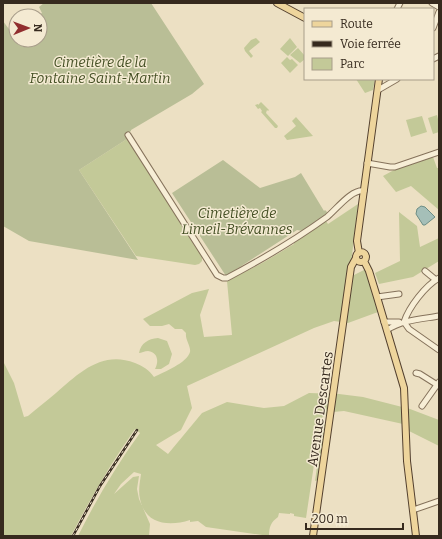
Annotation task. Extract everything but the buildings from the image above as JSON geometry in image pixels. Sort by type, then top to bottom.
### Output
[{"type":"main road","points":[[277,3],[304,16]]},
{"type":"main road","points":[[286,4],[304,15]]},
{"type":"main road","name":"Avenue Descartes","points":[[313,536],[350,285],[351,267],[360,258],[357,241],[379,80]]},
{"type":"main road","points":[[360,258],[369,271],[404,388],[407,461],[416,536]]},
{"type":"street","points":[[432,3],[439,7]]},
{"type":"street","points":[[434,25],[439,12]]},
{"type":"street","points":[[378,90],[395,80]]},
{"type":"street","points":[[128,135],[217,275],[223,278],[227,278],[260,260],[326,217],[338,204],[360,190],[364,191]]},
{"type":"street","points":[[367,163],[395,167],[439,152]]},
{"type":"street","points":[[425,271],[438,279],[426,287],[406,315],[404,322],[409,330],[439,350]]},
{"type":"street","points":[[377,297],[399,294]]},
{"type":"street","points":[[384,322],[404,322],[439,316]]},
{"type":"street","points":[[387,330],[404,322]]},
{"type":"street","points":[[416,373],[438,384],[422,406]]},
{"type":"street","points":[[413,510],[439,501]]},
{"type":"green space","name":"Cimetière de la Fontaine Saint-Martin","points":[[44,3],[151,3],[204,84],[192,94],[131,130],[125,135],[127,139],[79,170],[138,260],[29,241],[3,226],[3,21],[8,28],[8,48],[48,48],[48,8],[39,7]]},
{"type":"green space","points":[[256,38],[260,42],[249,51],[253,56],[251,58],[244,48],[251,40]]},
{"type":"green space","points":[[290,38],[297,47],[288,56],[280,49]]},
{"type":"green space","points":[[298,48],[304,55],[304,60],[300,63],[290,55]]},
{"type":"green space","points":[[287,57],[290,60],[292,59],[298,65],[290,73],[281,63]]},
{"type":"green space","points":[[357,80],[375,80],[373,90],[365,93]]},
{"type":"green space","points":[[261,102],[269,110],[267,110],[266,113],[278,126],[277,128],[275,128],[261,112],[262,111],[260,108],[258,109],[255,105],[259,105]]},
{"type":"green space","points":[[437,115],[439,132],[433,134],[428,118]]},
{"type":"green space","points":[[422,116],[427,132],[411,137],[406,120]]},
{"type":"green space","points":[[296,117],[313,136],[287,140],[284,136],[296,126],[292,121]]},
{"type":"green space","points":[[127,139],[202,256],[202,261],[199,264],[195,265],[136,256],[79,170]]},
{"type":"green space","points":[[433,157],[437,168],[439,168],[439,210],[411,186],[396,192],[383,176],[394,170]]},
{"type":"green space","name":"Cimetière de Limeil-Brévannes","points":[[223,160],[260,188],[295,177],[301,173],[324,211],[325,210],[328,213],[303,231],[297,230],[226,276],[172,193]]},
{"type":"green space","points":[[358,204],[351,264],[354,275],[366,269],[378,312],[348,323],[334,321],[314,328],[187,386],[192,408],[181,430],[156,445],[168,454],[202,413],[227,402],[264,408],[284,406],[309,393],[339,394],[363,397],[410,409],[439,420],[439,446],[403,428],[403,424],[344,411],[333,412],[321,418],[306,518],[294,516],[294,514],[290,513],[279,513],[278,517],[271,525],[269,536],[206,527],[198,521],[190,522],[190,520],[174,523],[159,522],[147,514],[143,507],[139,489],[141,474],[134,472],[121,484],[114,494],[133,477],[139,476],[137,489],[139,499],[150,524],[149,536],[78,536],[107,483],[140,433],[135,429],[101,481],[71,536],[3,536],[3,361],[14,383],[24,417],[28,416],[82,371],[102,362],[112,359],[135,363],[146,368],[154,377],[175,367],[185,360],[190,352],[190,347],[186,338],[186,333],[182,329],[175,329],[169,324],[162,326],[150,326],[143,319],[192,293],[209,289],[200,315],[204,337],[232,335],[227,281],[264,262],[294,244],[294,241],[297,241],[326,221],[328,224]]},
{"type":"green space","points":[[399,212],[417,226],[420,247],[439,238],[439,261],[413,277],[379,284],[375,273],[400,261]]},
{"type":"green space","points":[[158,338],[167,341],[172,354],[169,364],[161,369],[155,369],[157,358],[154,353],[148,351],[139,353],[143,344],[151,339]]},
{"type":"green space","points":[[328,422],[318,480],[315,481],[323,424]]},
{"type":"water","points":[[421,206],[425,207],[435,217],[425,225],[423,225],[416,214],[417,209]]},
{"type":"railway","points":[[73,536],[100,486],[137,430]]}]
